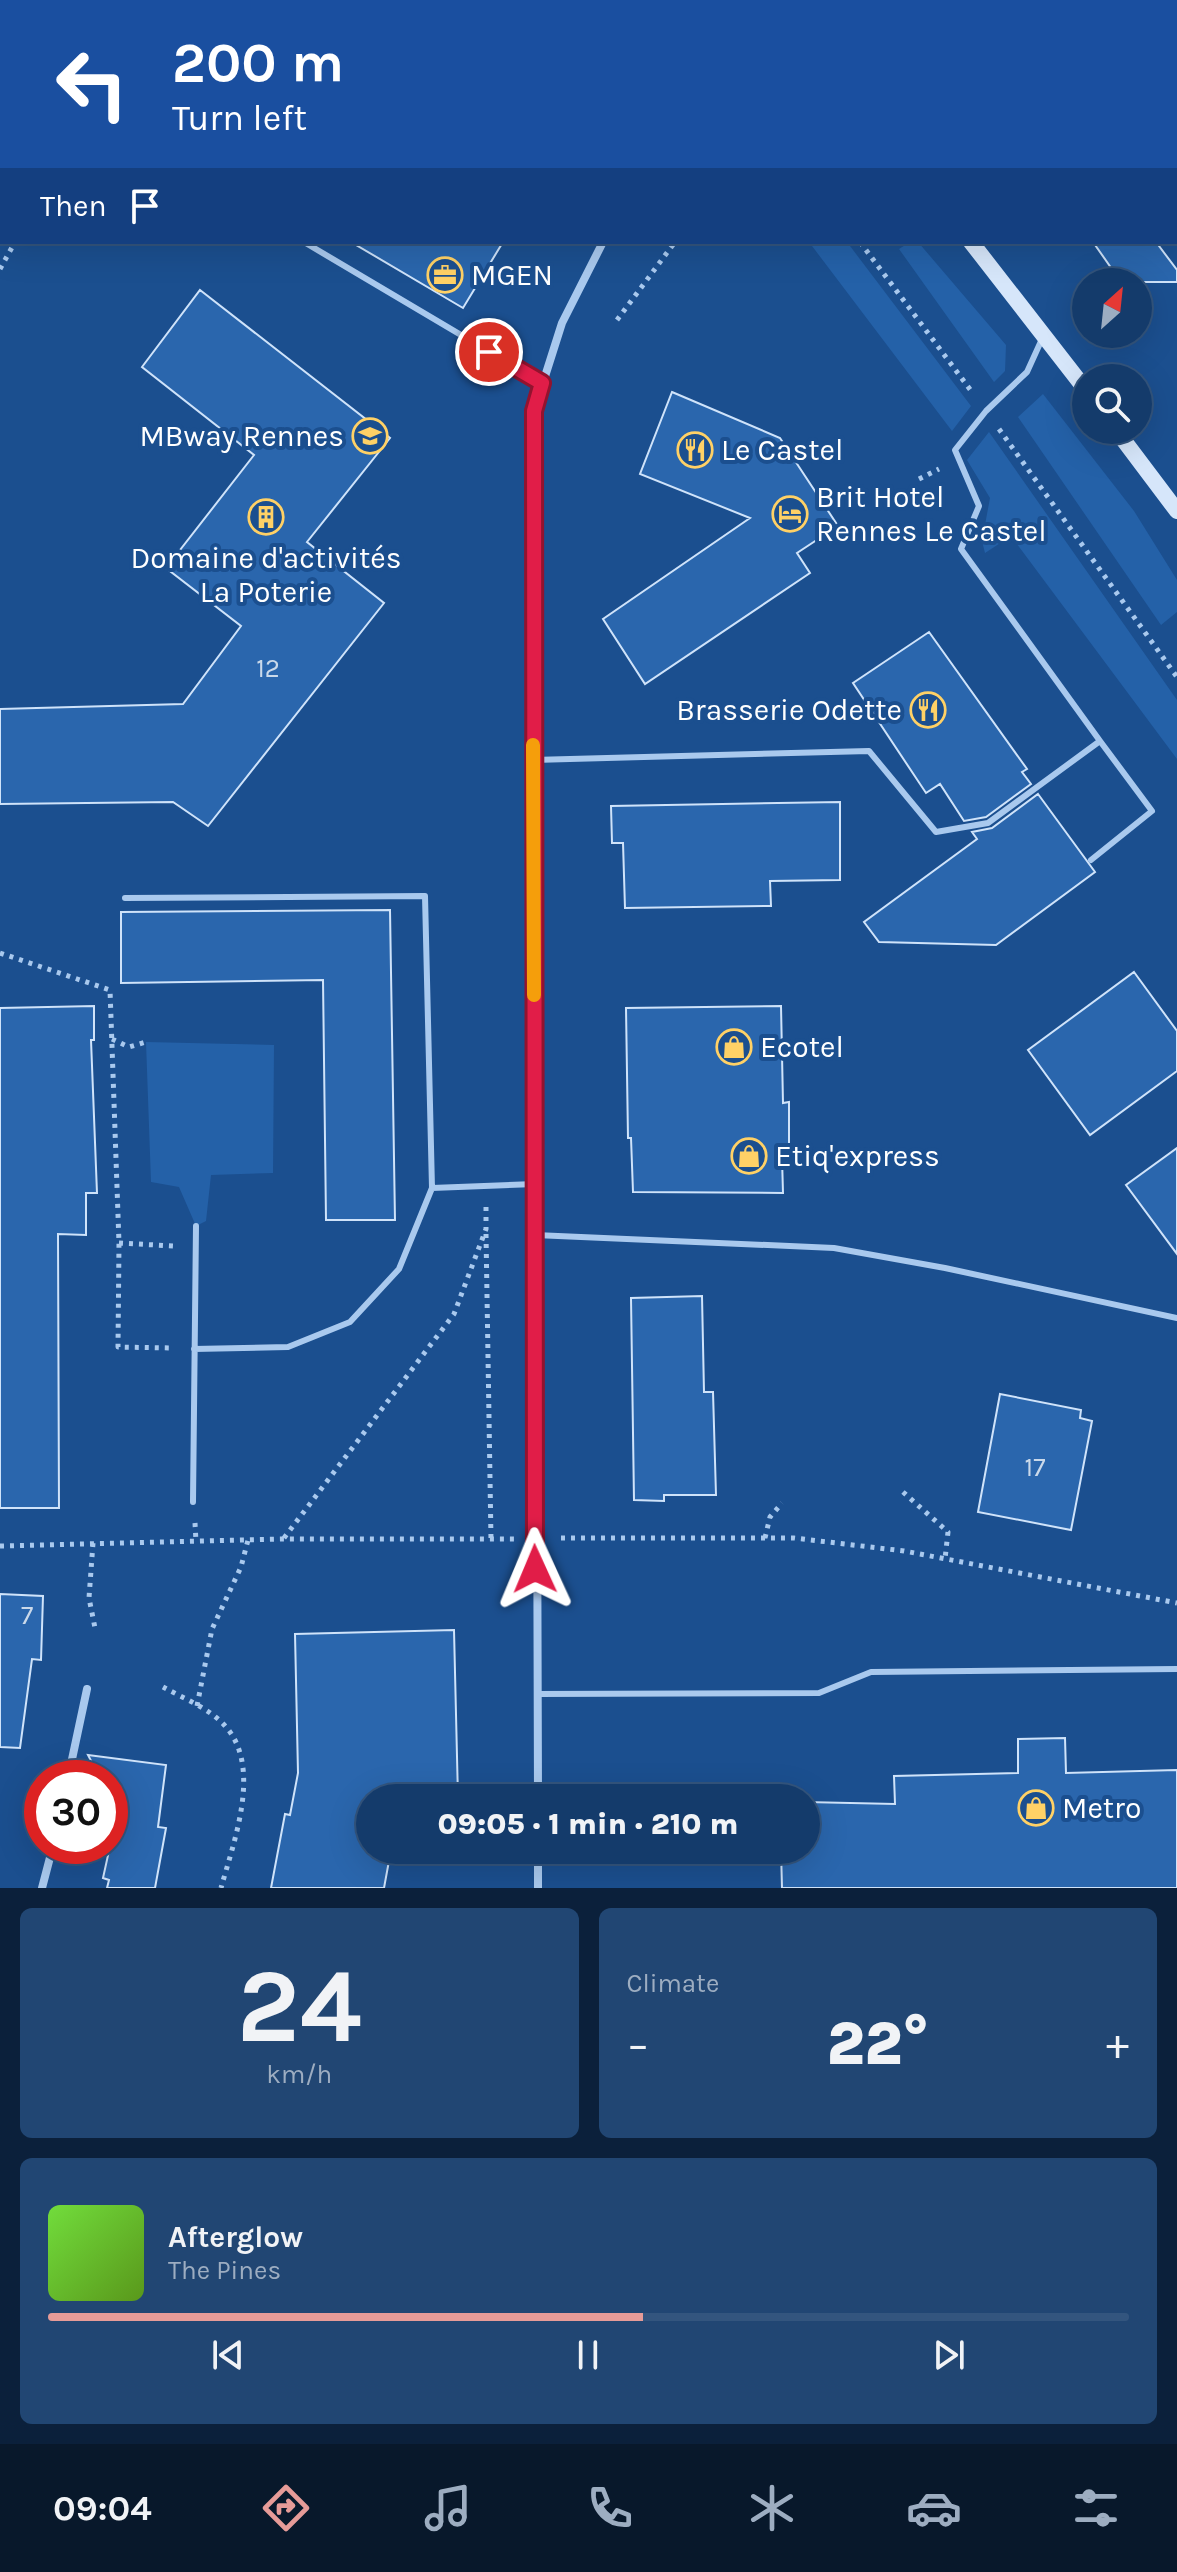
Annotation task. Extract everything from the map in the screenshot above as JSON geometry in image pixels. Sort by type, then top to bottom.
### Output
[{"type":"main road","points":[[973,244],[1072,371]]},
{"type":"main road","points":[[1127,444],[1177,511]]},
{"type":"street","points":[[538,1784],[534,411],[562,323],[602,244]]},
{"type":"street","points":[[72,1760],[87,1689]]},
{"type":"street","points":[[42,1888],[48,1864]]},
{"type":"street","points":[[538,1864],[538,1888]]},
{"type":"lane","points":[[307,244],[542,383]]},
{"type":"lane","points":[[1044,333],[1027,372],[986,411],[955,450],[979,506],[961,549],[1152,811],[1091,860]]},
{"type":"lane","points":[[533,760],[869,751],[936,832],[988,823],[1100,741]]},
{"type":"lane","points":[[125,898],[425,896],[432,1188],[399,1269],[350,1322],[288,1347],[194,1349]]},
{"type":"lane","points":[[432,1188],[535,1184]]},
{"type":"lane","points":[[193,1502],[196,1226]]},
{"type":"lane","points":[[535,1235],[834,1248],[945,1268],[1177,1318]]},
{"type":"lane","points":[[537,1694],[806,1694],[819,1693],[871,1672],[1177,1669]]},
{"type":"path","points":[[0,269],[14,244]]},
{"type":"path","points":[[617,320],[674,244]]},
{"type":"path","points":[[861,244],[1177,677]]},
{"type":"path","points":[[0,953],[110,990],[119,1243],[118,1347],[194,1349]]},
{"type":"path","points":[[112,1039],[129,1047],[146,1042]]},
{"type":"path","points":[[485,1187],[491,1540]]},
{"type":"path","points":[[283,1539],[454,1314],[486,1229]]},
{"type":"path","points":[[119,1243],[196,1247]]},
{"type":"path","points":[[903,1492],[948,1532],[945,1559]]},
{"type":"path","points":[[765,1538],[770,1517],[782,1503]]},
{"type":"path","points":[[0,1546],[283,1539],[765,1538],[904,1551],[1177,1603]]},
{"type":"path","points":[[197,1706],[212,1629],[241,1567],[248,1540]]},
{"type":"path","points":[[93,1543],[89,1598],[95,1628]]},
{"type":"path","points":[[163,1687],[225,1725],[239,1746],[244,1782],[221,1888]]},
{"type":"shaded area","points":[[811,244],[849,244],[971,406],[952,431]]},
{"type":"shaded area","points":[[907,244],[920,244],[1006,345],[1005,371],[994,382],[899,249]]},
{"type":"shaded area","points":[[1043,394],[1072,431],[1072,444],[1082,444],[1134,511],[1177,580],[1177,612],[1161,625],[1018,417]]},
{"type":"shaded area","points":[[989,432],[1177,700],[1177,759],[1011,536],[985,553],[982,541],[990,498],[967,460]]},
{"type":"shaded area","points":[[146,1042],[274,1045],[273,1173],[211,1175],[206,1221],[196,1226],[179,1187],[151,1182]]},
{"type":"building","name":"MGEN","points":[[354,244],[502,244],[463,308]]},
{"type":"building","points":[[1094,244],[1158,244],[1177,270],[1177,282],[1152,282],[1152,268],[1111,268]]},
{"type":"building","name":"Domaine d'activités La Poterie","points":[[200,290],[390,438],[307,542],[384,603],[208,826],[173,802],[0,804],[0,709],[183,704],[241,626],[166,568],[254,455],[142,367]]},
{"type":"building","points":[[672,392],[780,438],[838,526],[797,553],[810,573],[645,684],[603,619],[750,518],[640,474]]},
{"type":"building","name":"Brasserie Odette","points":[[929,632],[1027,769],[1022,772],[1031,784],[986,817],[964,821],[940,784],[926,793],[853,683]]},
{"type":"building","points":[[1038,794],[1095,872],[996,945],[879,942],[864,922],[977,839],[972,832],[992,828]]},
{"type":"building","points":[[840,802],[840,880],[770,881],[771,906],[625,908],[623,843],[612,843],[611,806]]},
{"type":"building","points":[[390,910],[395,1220],[326,1220],[323,980],[121,983],[121,912]]},
{"type":"building","points":[[1134,972],[1177,1031],[1177,1071],[1090,1135],[1028,1050]]},
{"type":"building","points":[[94,1006],[94,1040],[91,1040],[97,1193],[86,1193],[86,1235],[58,1234],[59,1508],[0,1508],[0,1008]]},
{"type":"building","points":[[781,1006],[783,1103],[789,1102],[789,1158],[782,1158],[783,1193],[633,1192],[631,1138],[628,1138],[626,1008]]},
{"type":"building","points":[[1177,1148],[1177,1254],[1126,1185]]},
{"type":"building","points":[[702,1296],[704,1392],[713,1392],[716,1495],[664,1495],[664,1501],[634,1500],[631,1298]]},
{"type":"building","points":[[1000,1394],[1081,1410],[1080,1418],[1092,1421],[1071,1530],[978,1512]]},
{"type":"building","points":[[0,1594],[43,1596],[41,1660],[32,1659],[20,1748],[0,1747]]},
{"type":"building","points":[[454,1630],[458,1784],[356,1784],[356,1864],[388,1864],[384,1888],[271,1888],[285,1814],[290,1815],[298,1773],[295,1634]]},
{"type":"building","name":"Metro","points":[[1065,1738],[1066,1773],[1177,1770],[1177,1888],[782,1888],[781,1864],[820,1864],[820,1802],[895,1804],[894,1776],[1018,1773],[1018,1739]]},
{"type":"building","points":[[88,1755],[127,1760],[91,1760]]},
{"type":"building","points":[[128,1760],[166,1765],[158,1827],[166,1828],[155,1888],[107,1888],[109,1880],[103,1878],[106,1864],[128,1864]]},
{"type":"slow traffic","points":[[533,745],[534,995]]},
{"type":"place","name":"MGEN","points":[[445,275]]},
{"type":"place","name":"MBway Rennes","points":[[370,436]]},
{"type":"place","name":"Le Castel","points":[[695,450]]},
{"type":"place","name":"Brit Hotel Rennes Le Castel","points":[[790,514]]},
{"type":"place","name":"Domaine d'activités La Poterie","points":[[266,517]]},
{"type":"place","name":"Brasserie Odette","points":[[928,710]]},
{"type":"place","name":"Ecotel","points":[[734,1047]]},
{"type":"place","name":"Etiq'express","points":[[749,1156]]},
{"type":"place","name":"Metro","points":[[1036,1808]]},
{"type":"route","points":[[489,352],[542,383],[534,411],[535,1569]]}]
